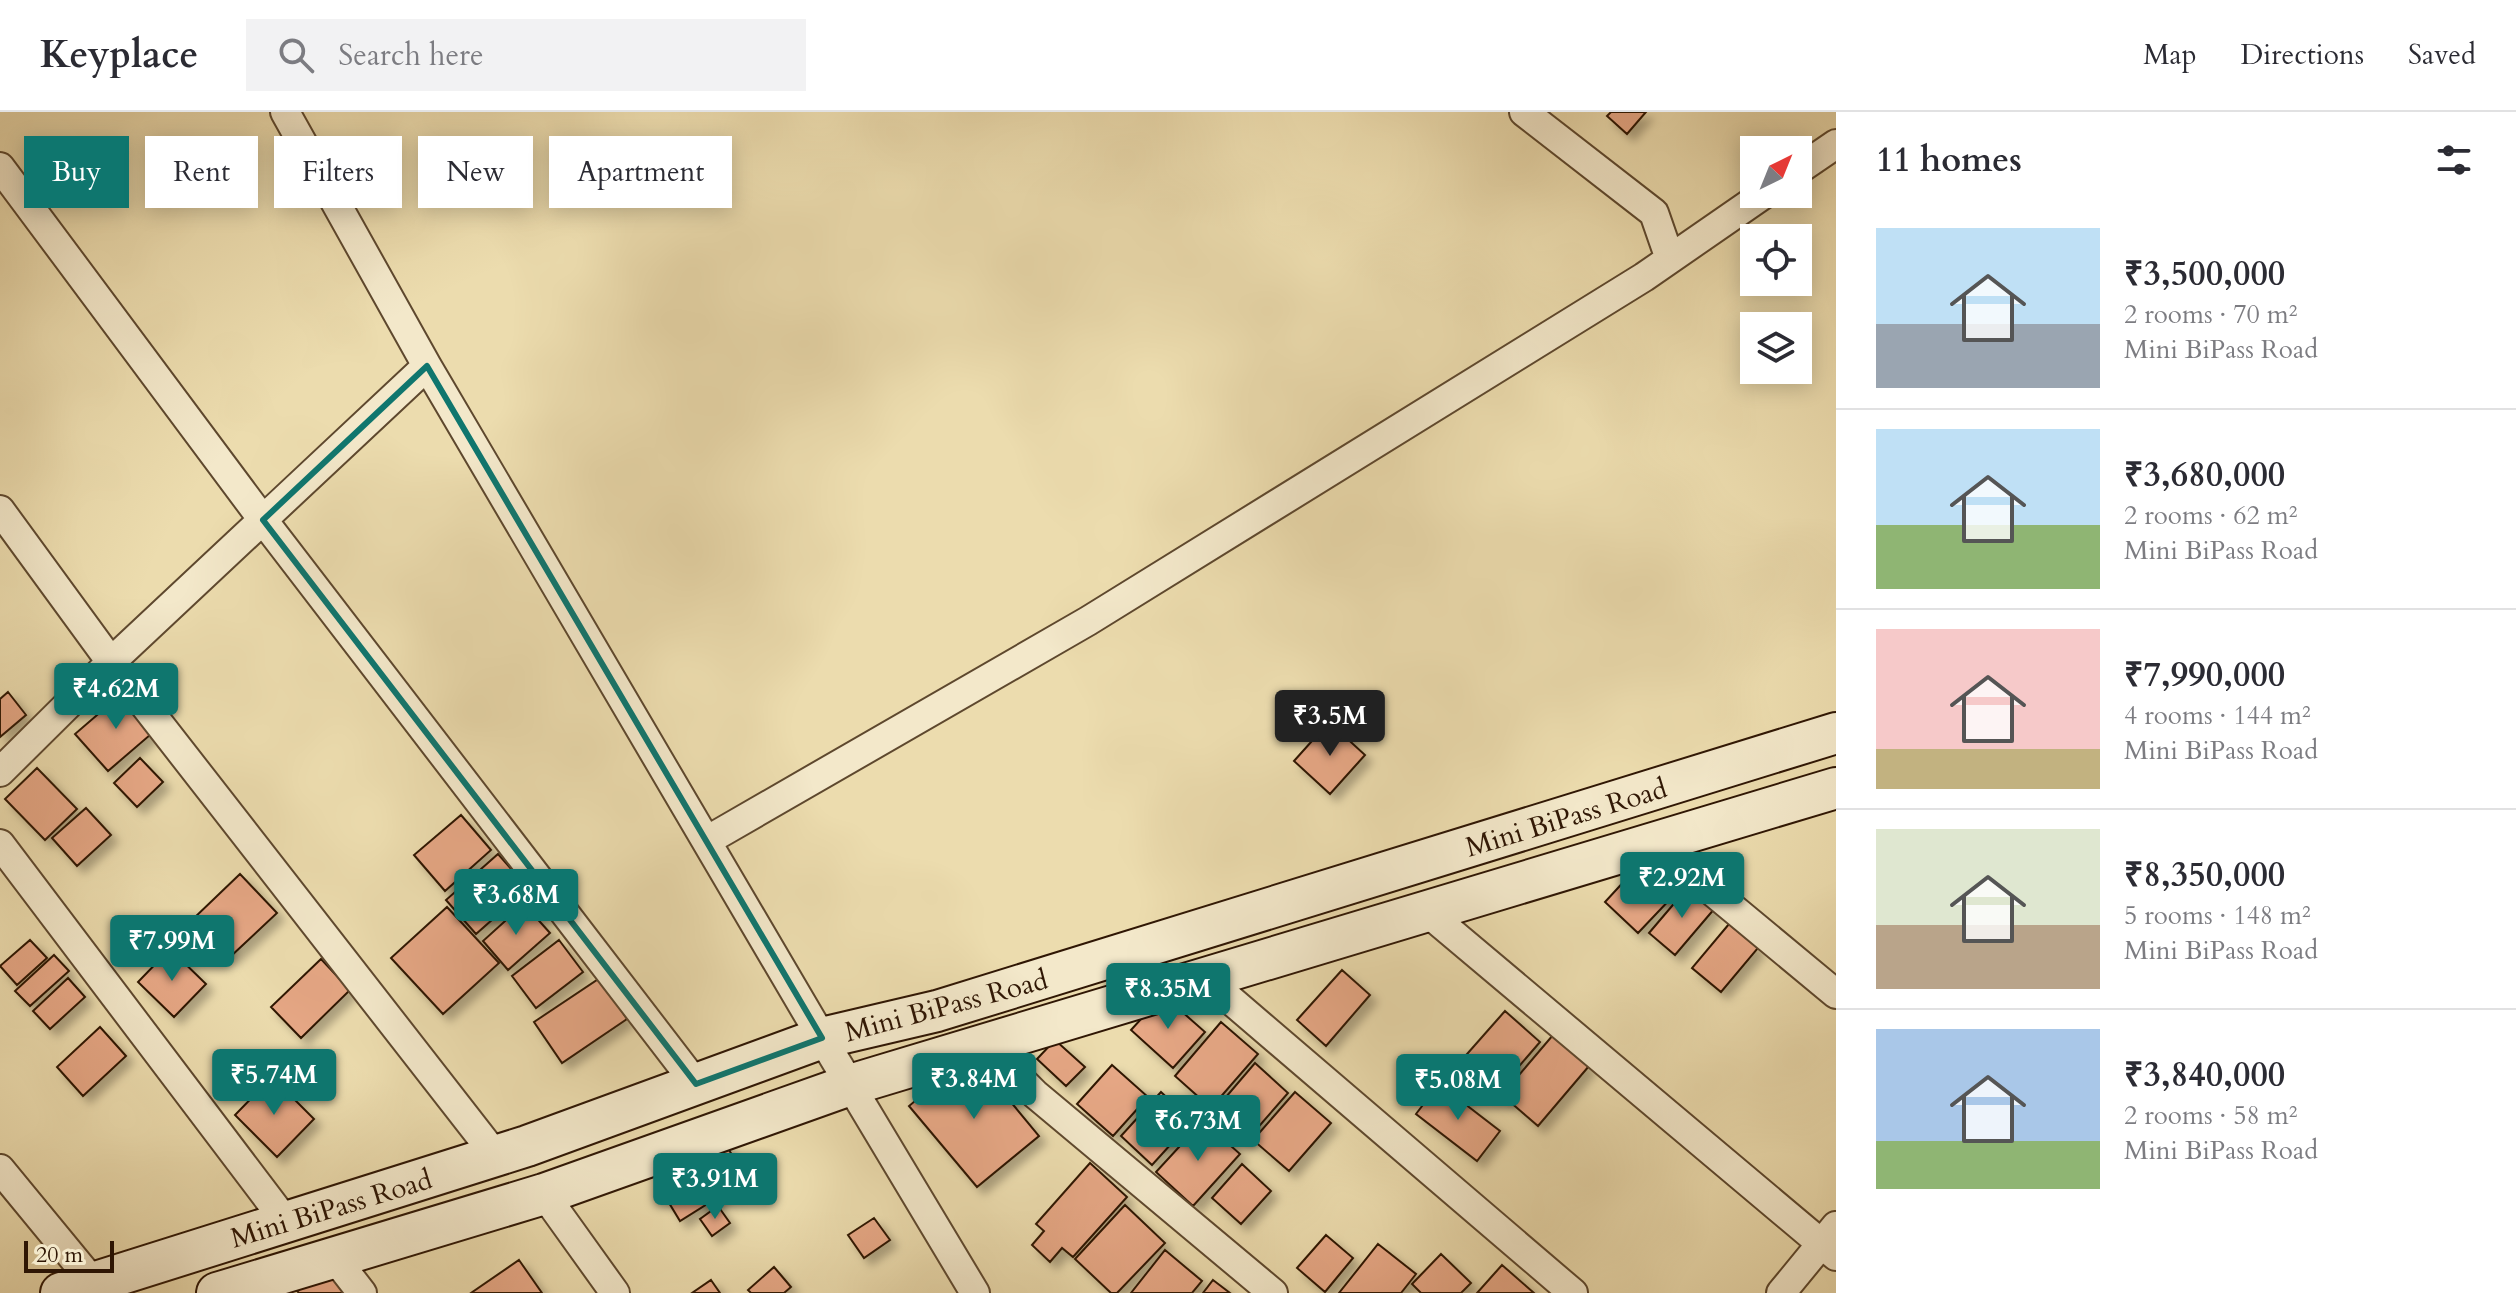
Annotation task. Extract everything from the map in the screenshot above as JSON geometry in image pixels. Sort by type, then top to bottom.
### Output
[{"type":"street","points":[[285,112],[427,366],[975,1293]]},
{"type":"street","points":[[1524,112],[1654,213],[1670,259]]},
{"type":"street","points":[[1812,160],[1836,144]]},
{"type":"street","points":[[0,167],[263,520],[696,1084]]},
{"type":"street","points":[[708,840],[1088,621],[1670,259],[1744,208]]},
{"type":"street","points":[[0,772],[111,662],[427,366]]},
{"type":"street","points":[[0,510],[111,662],[496,1156]]},
{"type":"street","name":"Mini BiPass Road","points":[[77,1288],[496,1156],[822,1038],[937,1011],[1836,733]]},
{"type":"street","points":[[217,1293],[544,1194],[850,1085],[1836,788]]},
{"type":"street","points":[[1654,843],[1836,994]]},
{"type":"street","points":[[0,844],[286,1222]]},
{"type":"street","points":[[1427,912],[1831,1242],[1781,1293]]},
{"type":"street","points":[[1205,978],[1573,1293]]},
{"type":"street","points":[[986,1045],[1035,1094],[1273,1293]]},
{"type":"street","points":[[0,1169],[77,1288]]},
{"type":"street","points":[[544,1194],[615,1293]]},
{"type":"street","points":[[334,1257],[362,1293]]},
{"type":"highlighted area","points":[[427,366],[822,1038],[696,1084],[263,520]]},
{"type":"building","points":[[1611,112],[1646,112],[1627,134],[1607,116]]},
{"type":"building","points":[[125,691],[157,729],[108,771],[75,734]]},
{"type":"building","points":[[8,692],[26,715],[0,737],[0,699]]},
{"type":"building","points":[[1329,722],[1365,755],[1330,794],[1294,761]]},
{"type":"building","points":[[140,758],[163,782],[137,807],[114,783]]},
{"type":"building","points":[[37,768],[77,809],[45,840],[5,799]]},
{"type":"building","points":[[86,808],[111,835],[77,866],[52,838]]},
{"type":"building","points":[[461,815],[491,850],[445,891],[414,855]]},
{"type":"building","points":[[498,854],[528,888],[476,934],[446,900]]},
{"type":"building","points":[[1641,863],[1675,894],[1638,933],[1605,902]]},
{"type":"building","points":[[240,874],[277,913],[230,957],[193,919]]},
{"type":"building","points":[[1689,886],[1715,908],[1675,955],[1649,933]]},
{"type":"building","points":[[524,904],[550,933],[508,970],[483,941]]},
{"type":"building","points":[[447,907],[499,963],[443,1014],[391,958]]},
{"type":"building","points":[[1729,924],[1758,948],[1721,992],[1692,968]]},
{"type":"building","points":[[30,940],[47,958],[17,985],[0,966]]},
{"type":"building","points":[[559,940],[583,972],[536,1008],[512,976]]},
{"type":"building","points":[[170,949],[206,984],[174,1017],[138,982]]},
{"type":"building","points":[[54,955],[69,971],[30,1006],[15,991]]},
{"type":"building","points":[[321,959],[350,990],[301,1038],[271,1007]]},
{"type":"building","points":[[1342,970],[1370,995],[1326,1046],[1297,1020]]},
{"type":"building","points":[[68,978],[85,997],[50,1029],[33,1011]]},
{"type":"building","points":[[600,978],[627,1019],[562,1063],[534,1022]]},
{"type":"building","points":[[1163,995],[1205,1032],[1173,1068],[1131,1030]]},
{"type":"building","points":[[1505,1011],[1540,1042],[1495,1094],[1460,1062]]},
{"type":"building","points":[[1221,1022],[1258,1054],[1211,1108],[1175,1076]]},
{"type":"building","points":[[100,1027],[126,1056],[83,1096],[57,1067]]},
{"type":"building","points":[[1553,1035],[1589,1066],[1538,1126],[1502,1095]]},
{"type":"building","points":[[1055,1040],[1085,1067],[1066,1086],[1037,1059]]},
{"type":"building","points":[[971,1054],[1039,1136],[977,1187],[909,1106]]},
{"type":"building","points":[[1255,1063],[1288,1093],[1247,1140],[1214,1111]]},
{"type":"building","points":[[1112,1065],[1148,1097],[1113,1136],[1077,1104]]},
{"type":"building","points":[[272,1077],[314,1119],[277,1157],[235,1115]]},
{"type":"building","points":[[1439,1084],[1500,1131],[1477,1161],[1416,1114]]},
{"type":"building","points":[[1161,1092],[1192,1121],[1152,1165],[1121,1136]]},
{"type":"building","points":[[1295,1092],[1331,1123],[1289,1171],[1253,1140]]},
{"type":"building","points":[[1203,1121],[1240,1154],[1193,1206],[1156,1172]]},
{"type":"building","points":[[724,1142],[747,1179],[680,1221],[657,1183]]},
{"type":"building","points":[[1090,1163],[1127,1197],[1073,1257],[1062,1248],[1050,1262],[1032,1245],[1044,1231],[1036,1224]]},
{"type":"building","points":[[1242,1164],[1271,1191],[1241,1224],[1212,1198]]},
{"type":"building","points":[[1125,1205],[1165,1243],[1117,1293],[1111,1293],[1075,1259]]},
{"type":"building","points":[[718,1206],[730,1223],[712,1236],[700,1219]]},
{"type":"building","points":[[874,1218],[890,1240],[864,1258],[848,1235]]},
{"type":"building","points":[[1326,1235],[1353,1258],[1325,1292],[1297,1268]]},
{"type":"building","points":[[1378,1244],[1416,1274],[1401,1293],[1339,1293]]},
{"type":"building","points":[[1165,1250],[1202,1281],[1192,1293],[1131,1293]]},
{"type":"building","points":[[1441,1254],[1471,1283],[1461,1293],[1421,1293],[1412,1284]]},
{"type":"building","points":[[519,1260],[542,1293],[471,1293]]},
{"type":"building","points":[[1502,1265],[1534,1293],[1477,1293]]},
{"type":"building","points":[[774,1267],[791,1287],[784,1293],[751,1293],[748,1290]]},
{"type":"building","points":[[328,1269],[344,1293],[297,1291]]},
{"type":"building","points":[[711,1280],[720,1293],[692,1293]]},
{"type":"building","points":[[1213,1280],[1230,1293],[1203,1293]]}]
